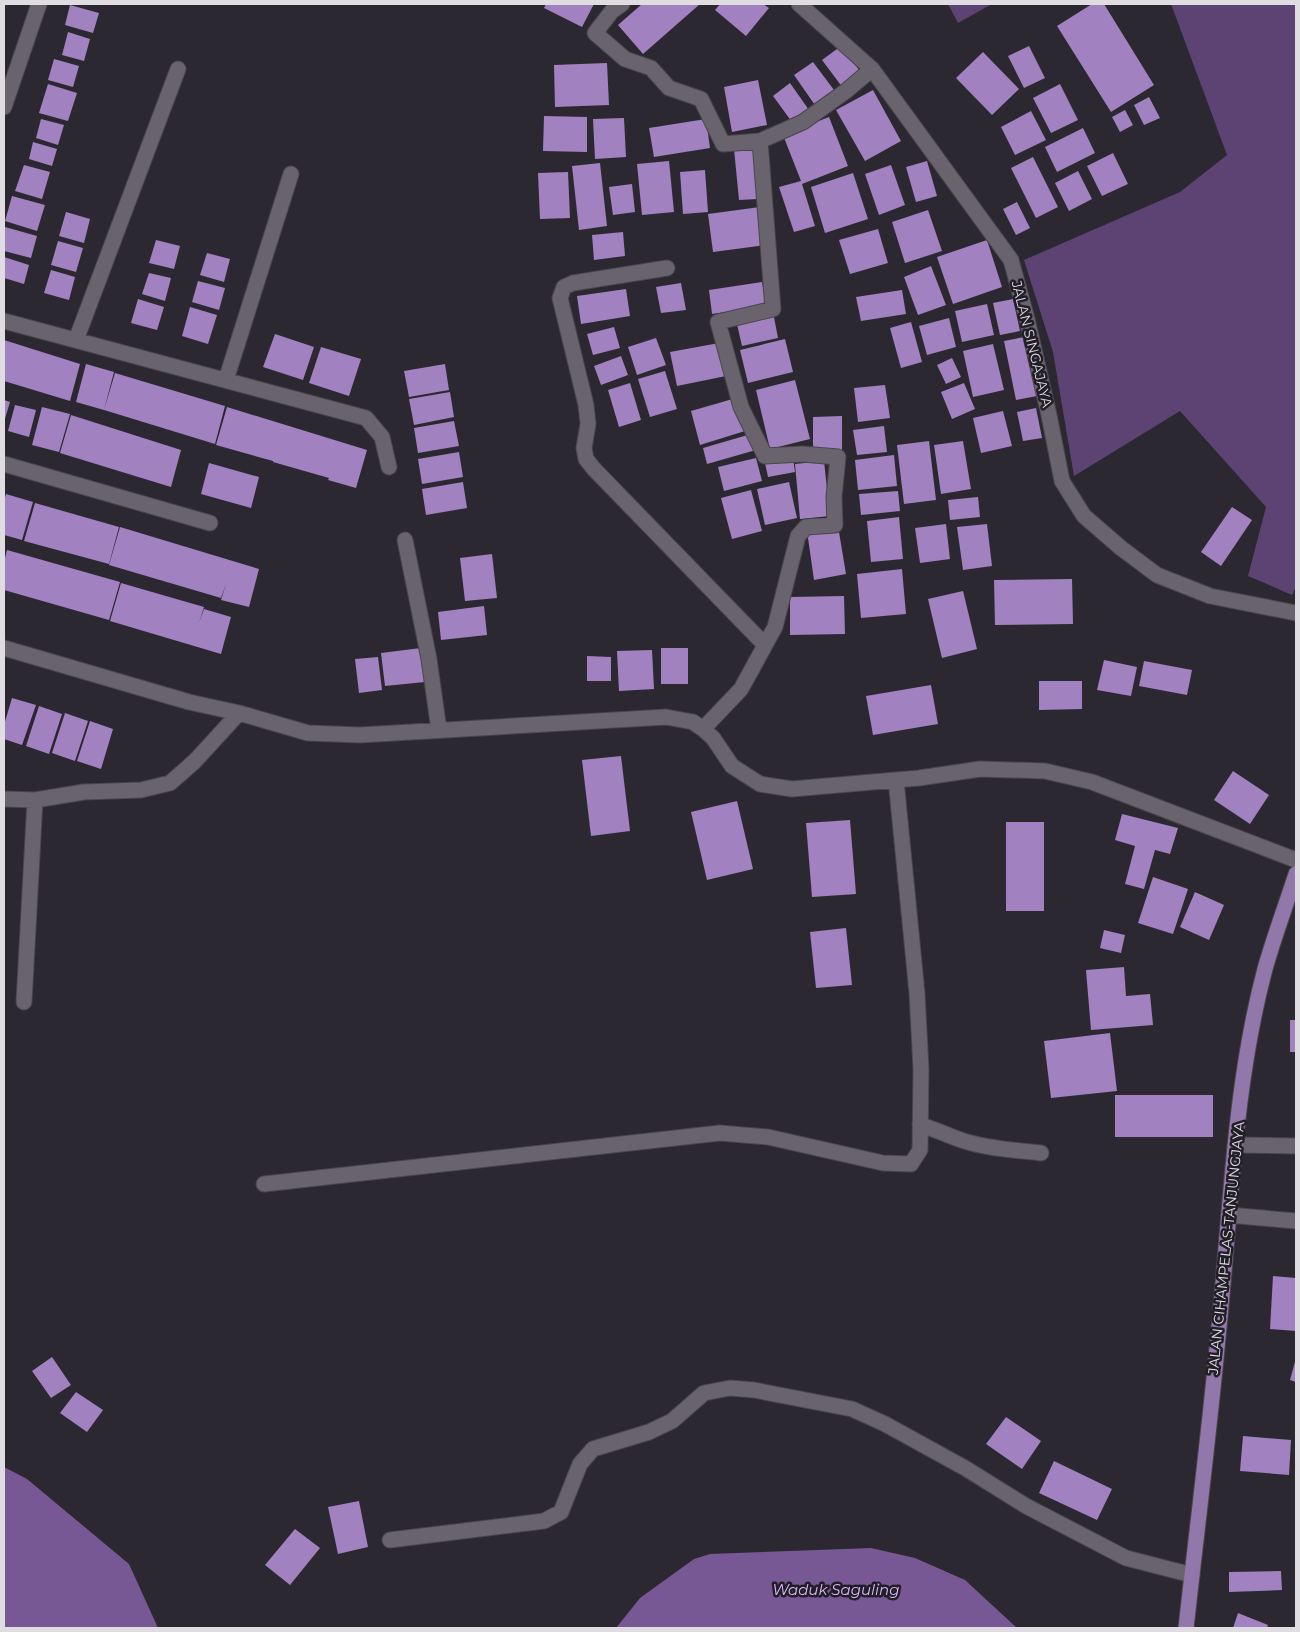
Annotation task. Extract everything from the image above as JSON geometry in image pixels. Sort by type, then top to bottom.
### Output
[{"type":"main road","name":"JALAN CIHAMPELAS-TANJUNGJAYA","points":[[1186,1628],[1218,1337],[1235,1145],[1252,1033],[1265,970],[1296,874]]},
{"type":"street","points":[[4,106],[39,4]]},
{"type":"street","points":[[622,4],[612,11],[595,33],[625,59],[651,68],[668,88],[701,99],[723,144],[760,140],[803,122],[846,91],[872,68]]},
{"type":"street","name":"JALAN SINGAJAYA","points":[[799,4],[872,68],[1011,260],[1027,318],[1062,481],[1084,516],[1121,548],[1157,575],[1210,596],[1296,613]]},
{"type":"street","points":[[76,340],[178,70]]},
{"type":"street","points":[[703,729],[741,689],[774,628],[798,536],[806,527],[834,525],[834,497],[838,457],[802,454],[765,456],[742,407],[718,322],[773,309],[760,140]]},
{"type":"street","points":[[226,380],[291,174]]},
{"type":"street","points":[[668,268],[572,283],[564,288],[560,298],[586,405],[588,424],[584,448],[586,459],[765,645]]},
{"type":"street","points":[[4,321],[366,418],[382,437],[389,467]]},
{"type":"street","points":[[4,464],[210,523]]},
{"type":"street","points":[[405,540],[429,659],[439,730]]},
{"type":"street","points":[[4,648],[189,702],[239,713],[308,733],[360,735],[666,717],[693,722],[703,729],[713,738],[732,766],[760,784],[792,790],[896,780],[980,769],[1045,771],[1092,782],[1296,860]]},
{"type":"street","points":[[4,799],[35,800],[84,792],[141,790],[170,783],[195,762],[239,713]]},
{"type":"street","points":[[264,1184],[720,1133],[768,1137],[883,1163],[911,1164],[920,1150],[921,1069],[917,992],[896,780]]},
{"type":"street","points":[[24,1002],[35,800]]},
{"type":"street","points":[[920,1125],[965,1141],[998,1148],[1041,1153]]},
{"type":"street","points":[[1235,1145],[1296,1146]]},
{"type":"street","points":[[1229,1215],[1296,1222]]},
{"type":"street","points":[[390,1540],[544,1521],[561,1512],[580,1464],[593,1449],[649,1432],[672,1421],[704,1393],[730,1388],[754,1390],[852,1409],[885,1424],[957,1464],[1026,1506],[1126,1558],[1192,1575]]},
{"type":"shaded area","points":[[948,4],[992,4],[958,23]]},
{"type":"shaded area","points":[[1171,4],[1296,4],[1296,587],[1292,595],[1248,576],[1266,507],[1180,411],[1074,476],[1053,352],[1024,260],[1180,192],[1227,155]]},
{"type":"water","points":[[4,1467],[27,1479],[129,1564],[158,1628],[4,1628]]},
{"type":"water","name":"Waduk Saguling","points":[[871,1548],[915,1558],[965,1580],[1017,1628],[616,1628],[640,1598],[694,1559],[710,1554]]},
{"type":"building","points":[[546,4],[594,4],[582,27],[544,8]]},
{"type":"building","points":[[642,4],[700,4],[643,54],[618,25]]},
{"type":"building","points":[[720,4],[763,4],[769,8],[746,36],[715,10]]},
{"type":"building","points":[[1092,4],[1104,4],[1154,85],[1111,112],[1057,26]]},
{"type":"building","points":[[70,5],[99,13],[93,33],[65,25]]},
{"type":"building","points":[[68,32],[90,39],[84,61],[62,55]]},
{"type":"building","points":[[841,46],[862,74],[843,88],[822,60]]},
{"type":"building","points":[[1029,46],[1045,78],[1024,88],[1008,56]]},
{"type":"building","points":[[983,52],[1019,89],[992,115],[956,78]]},
{"type":"building","points":[[54,59],[79,66],[73,87],[48,80]]},
{"type":"building","points":[[813,62],[837,94],[817,108],[794,75]]},
{"type":"building","points":[[607,63],[609,105],[555,107],[554,65]]},
{"type":"building","points":[[758,80],[767,125],[732,132],[724,87]]},
{"type":"building","points":[[790,83],[809,110],[792,122],[773,96]]},
{"type":"building","points":[[48,84],[77,93],[68,121],[39,113]]},
{"type":"building","points":[[1060,84],[1078,120],[1051,133],[1033,98]]},
{"type":"building","points":[[873,90],[901,141],[865,161],[836,110]]},
{"type":"building","points":[[1149,97],[1160,118],[1144,125],[1134,105]]},
{"type":"building","points":[[1125,110],[1133,125],[1120,132],[1112,117]]},
{"type":"building","points":[[1031,111],[1046,140],[1015,155],[1001,127]]},
{"type":"building","points":[[544,116],[587,117],[587,152],[543,151]]},
{"type":"building","points":[[829,117],[848,166],[802,184],[815,226],[794,232],[779,187],[801,181],[783,135]]},
{"type":"building","points":[[624,118],[626,157],[595,159],[593,119]]},
{"type":"building","points":[[41,119],[64,125],[58,145],[36,138]]},
{"type":"building","points":[[706,119],[710,148],[654,157],[649,128]]},
{"type":"building","points":[[1083,128],[1095,153],[1057,172],[1045,147]]},
{"type":"building","points":[[33,142],[57,149],[52,166],[29,159]]},
{"type":"building","points":[[753,148],[758,199],[739,200],[734,149]]},
{"type":"building","points":[[1113,153],[1128,184],[1102,196],[1087,166]]},
{"type":"building","points":[[1033,157],[1058,207],[1036,218],[1011,168]]},
{"type":"building","points":[[669,161],[674,212],[642,215],[637,164]]},
{"type":"building","points":[[927,161],[937,196],[916,202],[906,167]]},
{"type":"building","points":[[600,163],[607,226],[579,230],[572,166]]},
{"type":"building","points":[[24,165],[50,172],[42,199],[15,191]]},
{"type":"building","points":[[891,165],[905,205],[879,215],[865,174]]},
{"type":"building","points":[[705,170],[708,212],[683,214],[680,172]]},
{"type":"building","points":[[1078,171],[1092,199],[1069,211],[1055,183]]},
{"type":"building","points":[[568,172],[570,218],[540,219],[538,173]]},
{"type":"building","points":[[853,173],[868,219],[825,233],[811,187]]},
{"type":"building","points":[[632,184],[635,212],[613,215],[609,187]]},
{"type":"building","points":[[12,196],[45,205],[37,231],[5,221]]},
{"type":"building","points":[[1017,202],[1030,228],[1016,235],[1003,209]]},
{"type":"building","points":[[760,207],[765,245],[713,252],[708,214]]},
{"type":"building","points":[[928,210],[942,251],[905,263],[892,222]]},
{"type":"building","points":[[66,212],[90,219],[84,243],[59,236]]},
{"type":"building","points":[[5,227],[37,236],[31,258],[4,251]]},
{"type":"building","points":[[878,229],[888,263],[850,274],[839,240]]},
{"type":"building","points":[[623,232],[625,256],[594,260],[592,235]]},
{"type":"building","points":[[156,240],[180,246],[174,269],[149,263]]},
{"type":"building","points":[[987,240],[1002,287],[953,304],[937,257]]},
{"type":"building","points":[[58,241],[83,248],[76,272],[51,265]]},
{"type":"building","points":[[207,253],[230,259],[224,282],[200,275]]},
{"type":"building","points":[[4,257],[29,265],[24,284],[4,278]]},
{"type":"building","points":[[931,266],[946,305],[918,315],[904,277]]},
{"type":"building","points":[[51,270],[75,277],[69,300],[44,293]]},
{"type":"building","points":[[149,273],[171,278],[165,301],[142,294]]},
{"type":"building","points":[[198,281],[225,288],[219,310],[192,302]]},
{"type":"building","points":[[762,282],[766,306],[712,314],[709,290]]},
{"type":"building","points":[[681,283],[686,310],[661,313],[656,287]]},
{"type":"building","points":[[626,289],[630,316],[581,324],[577,296]]},
{"type":"building","points":[[902,290],[906,314],[861,321],[856,297]]},
{"type":"building","points":[[138,299],[164,307],[157,330],[131,323]]},
{"type":"building","points":[[1013,299],[1020,331],[1000,335],[993,303]]},
{"type":"building","points":[[987,304],[994,335],[962,342],[955,311]]},
{"type":"building","points":[[190,307],[217,315],[208,344],[182,336]]},
{"type":"building","points":[[773,312],[778,338],[742,346],[736,320]]},
{"type":"building","points":[[949,318],[956,347],[927,355],[919,326]]},
{"type":"building","points":[[911,322],[922,362],[901,368],[890,328]]},
{"type":"building","points":[[614,327],[620,348],[593,355],[587,334]]},
{"type":"building","points":[[275,334],[314,347],[303,380],[263,367]]},
{"type":"building","points":[[1024,337],[1037,396],[1016,400],[1004,341]]},
{"type":"building","points":[[656,338],[666,365],[637,375],[628,347]]},
{"type":"building","points":[[785,339],[793,372],[748,383],[740,350]]},
{"type":"building","points":[[4,340],[80,364],[70,401],[4,381]]},
{"type":"building","points":[[719,343],[726,376],[677,386],[670,352]]},
{"type":"building","points":[[993,344],[1004,390],[973,397],[963,351]]},
{"type":"building","points":[[321,347],[361,359],[349,396],[309,383]]},
{"type":"building","points":[[621,356],[628,375],[601,385],[594,366]]},
{"type":"building","points":[[952,358],[961,377],[946,384],[937,365]]},
{"type":"building","points":[[86,364],[114,372],[104,410],[76,402]]},
{"type":"building","points":[[445,364],[449,390],[409,397],[404,371]]},
{"type":"building","points":[[665,371],[677,409],[650,417],[638,379]]},
{"type":"building","points":[[115,373],[225,406],[215,444],[104,410]]},
{"type":"building","points":[[795,380],[810,439],[770,449],[756,390]]},
{"type":"building","points":[[630,383],[641,420],[619,427],[608,390]]},
{"type":"building","points":[[964,383],[975,409],[952,419],[941,392]]},
{"type":"building","points":[[885,385],[890,418],[858,422],[854,388]]},
{"type":"building","points":[[450,392],[454,417],[414,425],[409,399]]},
{"type":"building","points":[[736,398],[745,431],[700,445],[691,411]]},
{"type":"building","points":[[4,400],[10,402],[4,422]]},
{"type":"building","points":[[15,405],[36,410],[29,437],[8,431]]},
{"type":"building","points":[[42,407],[70,414],[59,452],[32,445]]},
{"type":"building","points":[[227,407],[367,450],[356,488],[328,480],[329,478],[216,445]]},
{"type":"building","points":[[1036,408],[1042,438],[1023,441],[1017,412]]},
{"type":"building","points":[[1003,411],[1012,446],[981,453],[973,418]]},
{"type":"building","points":[[71,415],[181,450],[171,487],[60,453]]},
{"type":"building","points":[[842,416],[842,454],[813,454],[813,417]]},
{"type":"building","points":[[454,421],[459,446],[418,453],[414,428]]},
{"type":"building","points":[[884,426],[887,452],[857,455],[853,430]]},
{"type":"building","points":[[751,434],[756,450],[707,464],[703,448]]},
{"type":"building","points":[[929,441],[936,500],[904,504],[897,445]]},
{"type":"building","points":[[963,441],[971,489],[941,494],[934,445]]},
{"type":"building","points":[[459,452],[463,477],[422,484],[418,459]]},
{"type":"building","points":[[894,455],[897,486],[858,490],[855,460]]},
{"type":"building","points":[[756,458],[762,481],[724,491],[718,467]]},
{"type":"building","points":[[793,458],[795,472],[768,477],[765,463]]},
{"type":"building","points":[[824,461],[830,516],[800,519],[795,464]]},
{"type":"building","points":[[209,463],[259,477],[251,508],[201,494]]},
{"type":"building","points":[[463,482],[467,508],[426,515],[422,489]]},
{"type":"building","points":[[789,482],[797,518],[765,525],[757,489]]},
{"type":"building","points":[[751,490],[762,531],[732,539],[721,498]]},
{"type":"building","points":[[898,491],[900,511],[861,515],[859,494]]},
{"type":"building","points":[[6,494],[33,502],[22,540],[4,535],[4,501]]},
{"type":"building","points":[[978,497],[980,517],[950,520],[948,500]]},
{"type":"building","points":[[35,503],[119,527],[109,564],[24,541]]},
{"type":"building","points":[[1232,507],[1252,520],[1221,566],[1201,552]]},
{"type":"building","points":[[899,517],[903,559],[871,562],[867,521]]},
{"type":"building","points":[[946,524],[950,559],[920,563],[915,528]]},
{"type":"building","points":[[987,524],[992,566],[963,570],[957,527]]},
{"type":"building","points":[[838,526],[846,574],[814,580],[807,531]]},
{"type":"building","points":[[120,527],[259,569],[249,607],[221,600],[226,584],[221,598],[109,565]]},
{"type":"building","points":[[7,550],[120,582],[109,620],[4,590],[4,562]]},
{"type":"building","points":[[492,554],[497,598],[465,601],[460,558]]},
{"type":"building","points":[[902,569],[906,614],[861,618],[857,574]]},
{"type":"building","points":[[1072,579],[1073,624],[995,625],[994,580]]},
{"type":"building","points":[[121,583],[204,607],[199,623],[204,609],[231,617],[221,654],[110,621]]},
{"type":"building","points":[[963,591],[977,649],[942,658],[928,599]]},
{"type":"building","points":[[844,596],[845,634],[790,635],[790,597]]},
{"type":"building","points":[[484,606],[487,635],[441,640],[438,612]]},
{"type":"building","points":[[421,648],[425,682],[385,686],[381,653]]},
{"type":"building","points":[[661,648],[688,648],[688,684],[661,684]]},
{"type":"building","points":[[652,650],[654,689],[619,691],[617,651]]},
{"type":"building","points":[[587,656],[611,657],[611,681],[587,681]]},
{"type":"building","points":[[378,657],[382,690],[359,693],[355,659]]},
{"type":"building","points":[[1104,660],[1137,667],[1131,696],[1097,690]]},
{"type":"building","points":[[1144,661],[1192,670],[1187,695],[1139,686]]},
{"type":"building","points":[[1039,681],[1082,681],[1082,709],[1039,710]]},
{"type":"building","points":[[931,685],[938,724],[873,735],[866,696]]},
{"type":"building","points":[[12,698],[36,705],[22,745],[4,739],[4,725]]},
{"type":"building","points":[[39,706],[62,714],[49,754],[26,746]]},
{"type":"building","points":[[65,713],[88,721],[75,761],[52,753]]},
{"type":"building","points":[[90,721],[113,729],[101,769],[77,761]]},
{"type":"building","points":[[621,756],[630,831],[591,836],[582,760]]},
{"type":"building","points":[[1233,771],[1269,795],[1250,824],[1214,800]]},
{"type":"building","points":[[737,801],[753,869],[707,880],[691,812]]},
{"type":"building","points":[[1122,814],[1178,828],[1170,854],[1155,850],[1144,889],[1125,884],[1135,846],[1115,840]]},
{"type":"building","points":[[850,820],[856,894],[812,897],[806,823]]},
{"type":"building","points":[[1006,822],[1044,822],[1044,911],[1006,911]]},
{"type":"building","points":[[1153,877],[1188,889],[1173,934],[1138,923]]},
{"type":"building","points":[[1195,892],[1224,905],[1209,940],[1180,927]]},
{"type":"building","points":[[846,928],[852,985],[816,988],[810,932]]},
{"type":"building","points":[[1104,930],[1125,935],[1121,953],[1100,948]]},
{"type":"building","points":[[1124,967],[1126,996],[1150,994],[1153,1025],[1091,1030],[1086,970]]},
{"type":"building","points":[[1290,1020],[1296,1020],[1296,1052],[1290,1052]]},
{"type":"building","points":[[1110,1033],[1117,1091],[1051,1098],[1044,1041]]},
{"type":"building","points":[[1115,1095],[1213,1095],[1213,1137],[1115,1137]]},
{"type":"building","points":[[1273,1276],[1296,1278],[1296,1331],[1270,1329]]},
{"type":"building","points":[[52,1357],[71,1385],[51,1398],[32,1371]]},
{"type":"building","points":[[1296,1358],[1296,1382],[1290,1380]]},
{"type":"building","points":[[76,1392],[103,1410],[87,1432],[60,1413]]},
{"type":"building","points":[[1006,1417],[1041,1441],[1022,1469],[986,1444]]},
{"type":"building","points":[[1243,1436],[1291,1440],[1289,1475],[1240,1471]]},
{"type":"building","points":[[1054,1461],[1112,1489],[1097,1520],[1039,1493]]},
{"type":"building","points":[[359,1501],[368,1547],[338,1554],[328,1507]]},
{"type":"building","points":[[295,1529],[320,1548],[290,1585],[265,1565]]},
{"type":"building","points":[[1281,1571],[1282,1590],[1229,1592],[1229,1572]]},
{"type":"building","points":[[1238,1613],[1268,1625],[1267,1628],[1233,1628]]}]
